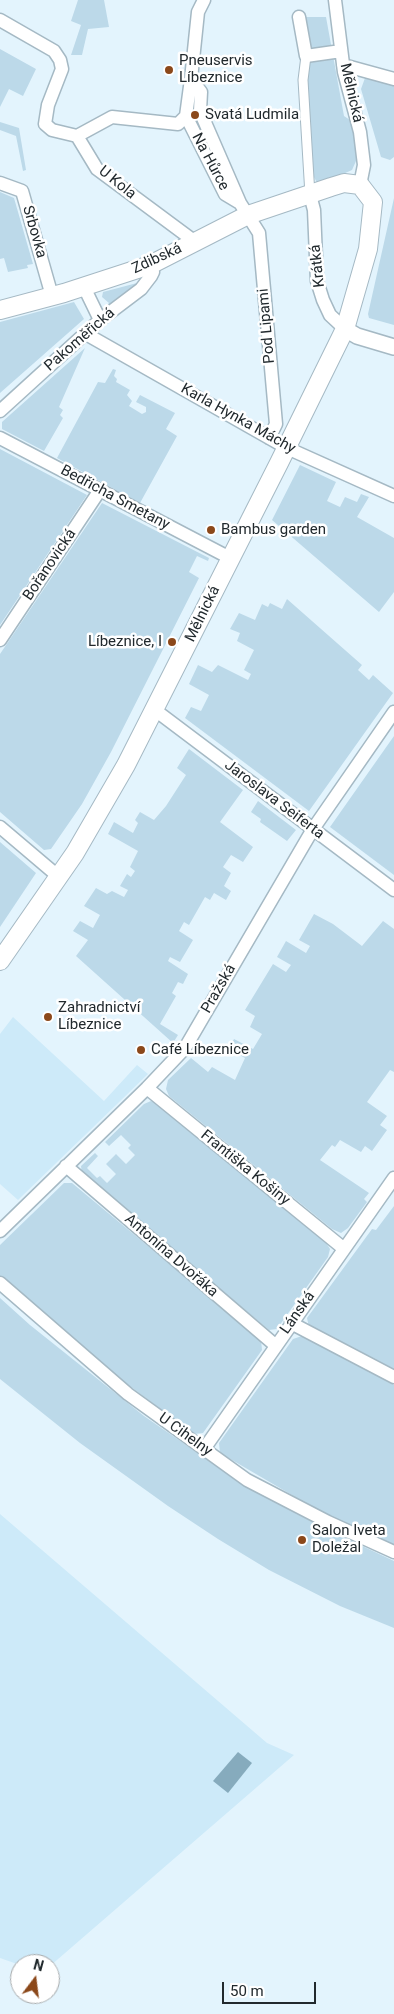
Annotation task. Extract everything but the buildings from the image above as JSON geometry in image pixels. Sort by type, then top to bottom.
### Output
[{"type":"main road","name":"Zdibská","points":[[0,310],[84,287],[150,265],[194,241],[244,209],[310,195],[344,183],[360,185]]},
{"type":"main road","name":"Mělnická","points":[[0,961],[59,877],[126,765],[345,329],[368,249],[373,202],[360,185]]},
{"type":"street","name":"Mělnická","points":[[335,0],[343,65],[360,132],[364,165],[360,185]]},
{"type":"street","name":"Na Hůrce","points":[[203,1],[193,47],[191,79],[201,92],[200,111],[244,209]]},
{"type":"street","points":[[299,17],[306,56],[303,80],[310,195]]},
{"type":"street","points":[[0,20],[58,55],[62,69],[48,105],[45,124],[52,130],[78,136],[112,117],[178,124],[186,116],[191,79]]},
{"type":"street","points":[[306,56],[341,51]]},
{"type":"street","points":[[343,65],[394,79]]},
{"type":"street","name":"Na Hůrce","points":[[186,116],[224,194],[244,209]]},
{"type":"street","name":"U Kola","points":[[78,136],[97,169],[194,241]]},
{"type":"street","name":"Srbovka","points":[[0,183],[22,192],[52,296]]},
{"type":"street","name":"Krátká","points":[[310,195],[314,210],[317,281],[322,300],[330,315],[345,329]]},
{"type":"street","name":"Pod Lipami","points":[[244,209],[259,234],[276,424],[269,438]]},
{"type":"street","name":"Pakoměřická","points":[[0,411],[100,320],[141,289],[152,276],[153,272],[150,265]]},
{"type":"street","points":[[84,287],[100,320]]},
{"type":"street","points":[[345,329],[357,336],[394,346]]},
{"type":"street","name":"Karla Hynka Máchy","points":[[86,334],[286,448],[394,496]]},
{"type":"street","name":"Bedřicha Smetany","points":[[0,438],[230,558]]},
{"type":"street","name":"Bořanovická","points":[[0,640],[100,490]]},
{"type":"street","name":"Jaroslava Seiferta","points":[[155,710],[394,890]]},
{"type":"street","name":"Pražská","points":[[0,1231],[148,1088],[185,1048],[313,829],[394,712]]},
{"type":"street","points":[[0,827],[59,877]]},
{"type":"street","name":"Františka Košiny","points":[[148,1088],[343,1248]]},
{"type":"street","name":"Antonína Dvořáka","points":[[66,1166],[275,1345]]},
{"type":"street","name":"Lánská","points":[[204,1449],[343,1248],[394,1178]]},
{"type":"street","name":"U Cihelny","points":[[0,1283],[128,1394],[247,1480],[328,1522],[394,1552]]},
{"type":"street","points":[[292,1323],[394,1377]]},
{"type":"shaded area","points":[[78,0],[104,0],[109,27],[88,29],[82,55],[71,55],[81,25],[71,21]]},
{"type":"shaded area","points":[[299,17],[326,17],[344,116],[353,122],[357,144],[356,161],[352,170],[318,185],[314,177]]},
{"type":"shaded area","points":[[0,49],[36,69],[23,96],[9,89],[0,107]]},
{"type":"shaded area","points":[[365,78],[394,85],[394,157],[390,160],[381,157],[361,89]]},
{"type":"shaded area","points":[[0,122],[19,128],[26,170],[23,171],[16,136],[0,130]]},
{"type":"shaded area","points":[[0,192],[14,198],[33,264],[27,265],[28,268],[8,272],[4,258],[0,259]]},
{"type":"shaded area","points":[[394,198],[394,325],[369,318],[368,314]]},
{"type":"shaded area","points":[[137,283],[114,304],[105,307],[109,303],[102,297],[103,292]]},
{"type":"shaded area","points":[[74,302],[84,319],[0,393],[0,322]]},
{"type":"shaded area","points":[[85,348],[59,407],[63,410],[60,415],[63,418],[44,451],[2,429],[2,422]]},
{"type":"shaded area","points":[[113,369],[116,370],[114,376],[117,379],[116,382],[130,390],[127,395],[132,401],[129,406],[142,414],[146,412],[146,407],[136,402],[140,395],[175,413],[166,429],[177,436],[140,503],[57,458],[98,382],[105,383]]},
{"type":"shaded area","points":[[0,449],[87,495],[0,625]]},
{"type":"shaded area","points":[[300,465],[336,482],[327,501],[340,507],[345,497],[357,502],[361,494],[369,497],[357,517],[394,538],[394,592],[379,612],[272,520]]},
{"type":"shaded area","points":[[102,503],[209,558],[208,561],[197,556],[189,572],[199,578],[111,752],[82,804],[51,849],[44,850],[0,812],[0,654]]},
{"type":"shaded area","points":[[287,599],[362,665],[358,670],[369,680],[373,675],[393,693],[309,811],[185,718],[191,707],[201,711],[209,695],[189,684],[198,665],[212,672],[218,665],[248,680],[251,674],[244,670],[254,650],[237,641],[240,633],[230,629],[239,613],[255,620],[262,604],[268,607],[270,603],[282,609]]},
{"type":"shaded area","points":[[394,736],[394,875],[330,827]]},
{"type":"shaded area","points":[[189,749],[243,790],[220,822],[253,847],[243,862],[231,855],[223,867],[231,873],[224,886],[231,891],[226,900],[214,893],[210,900],[205,897],[189,925],[184,922],[179,931],[193,940],[180,962],[170,957],[168,961],[188,974],[183,984],[178,982],[172,993],[176,996],[160,1024],[178,1035],[173,1043],[76,956],[88,940],[73,931],[80,921],[93,928],[100,915],[84,906],[96,888],[107,894],[112,891],[124,897],[128,890],[120,886],[127,874],[131,877],[135,871],[130,867],[138,851],[108,834],[114,822],[133,833],[138,823],[135,820],[140,812],[154,820],[166,806],[186,775],[177,768]]},
{"type":"shaded area","points":[[258,801],[296,830],[287,841],[260,822],[261,819],[251,812]]},
{"type":"shaded area","points":[[0,842],[36,873],[0,927]]},
{"type":"shaded area","points":[[314,914],[333,924],[362,946],[383,921],[394,929],[394,1072],[390,1070],[367,1102],[387,1116],[380,1125],[387,1130],[372,1151],[365,1146],[361,1152],[340,1140],[335,1147],[332,1145],[320,1160],[369,1193],[364,1199],[367,1202],[348,1228],[341,1233],[332,1229],[169,1096],[166,1089],[168,1080],[191,1058],[208,1072],[212,1067],[235,1080],[245,1058],[229,1049],[234,1039],[253,1049],[262,1034],[250,1027],[255,1016],[245,1010],[273,964],[286,972],[291,965],[277,957],[286,941],[306,953],[310,946],[299,940]]},
{"type":"shaded area","points":[[13,1017],[104,1101],[137,1065],[148,1074],[18,1200],[0,1184],[0,1034]]},
{"type":"shaded area","points":[[151,1101],[160,1104],[325,1241],[330,1249],[328,1257],[277,1329],[269,1330],[82,1174],[81,1166],[95,1153],[98,1156],[87,1168],[97,1178],[100,1176],[107,1183],[116,1174],[106,1164],[116,1154],[126,1164],[135,1155],[128,1148],[131,1145],[121,1135],[109,1146],[105,1142],[144,1104]]},
{"type":"shaded area","points":[[64,1183],[72,1183],[261,1340],[262,1350],[203,1433],[194,1434],[103,1366],[0,1278],[0,1245]]},
{"type":"shaded area","points":[[394,1206],[394,1371],[309,1327],[307,1318],[372,1229],[376,1230]]},
{"type":"shaded area","points":[[0,1298],[30,1325],[144,1416],[244,1485],[314,1523],[310,1532],[320,1537],[324,1528],[394,1561],[394,1628],[340,1606],[269,1570],[218,1539],[80,1443],[0,1379]]},
{"type":"shaded area","points":[[302,1336],[394,1385],[394,1546],[333,1519],[220,1453],[219,1443],[293,1339]]},
{"type":"shaded area","points":[[0,1514],[267,1743],[294,1755],[60,1957],[60,1954],[10,1954],[10,1962],[0,1958]]},
{"type":"shaded area","points":[[238,1752],[252,1763],[228,1793],[213,1781]]},
{"type":"place","name":"Pneuservis Líbeznice","points":[[169,70]]},
{"type":"place","name":"Svatá Ludmila","points":[[195,115]]},
{"type":"place","name":"Bambus garden","points":[[211,530]]},
{"type":"place","name":"Líbeznice, I","points":[[172,642]]},
{"type":"place","name":"Zahradnictví Líbeznice","points":[[48,1017]]},
{"type":"place","name":"Café Líbeznice","points":[[141,1050]]},
{"type":"place","name":"Salon Iveta Doležal","points":[[302,1540]]}]
